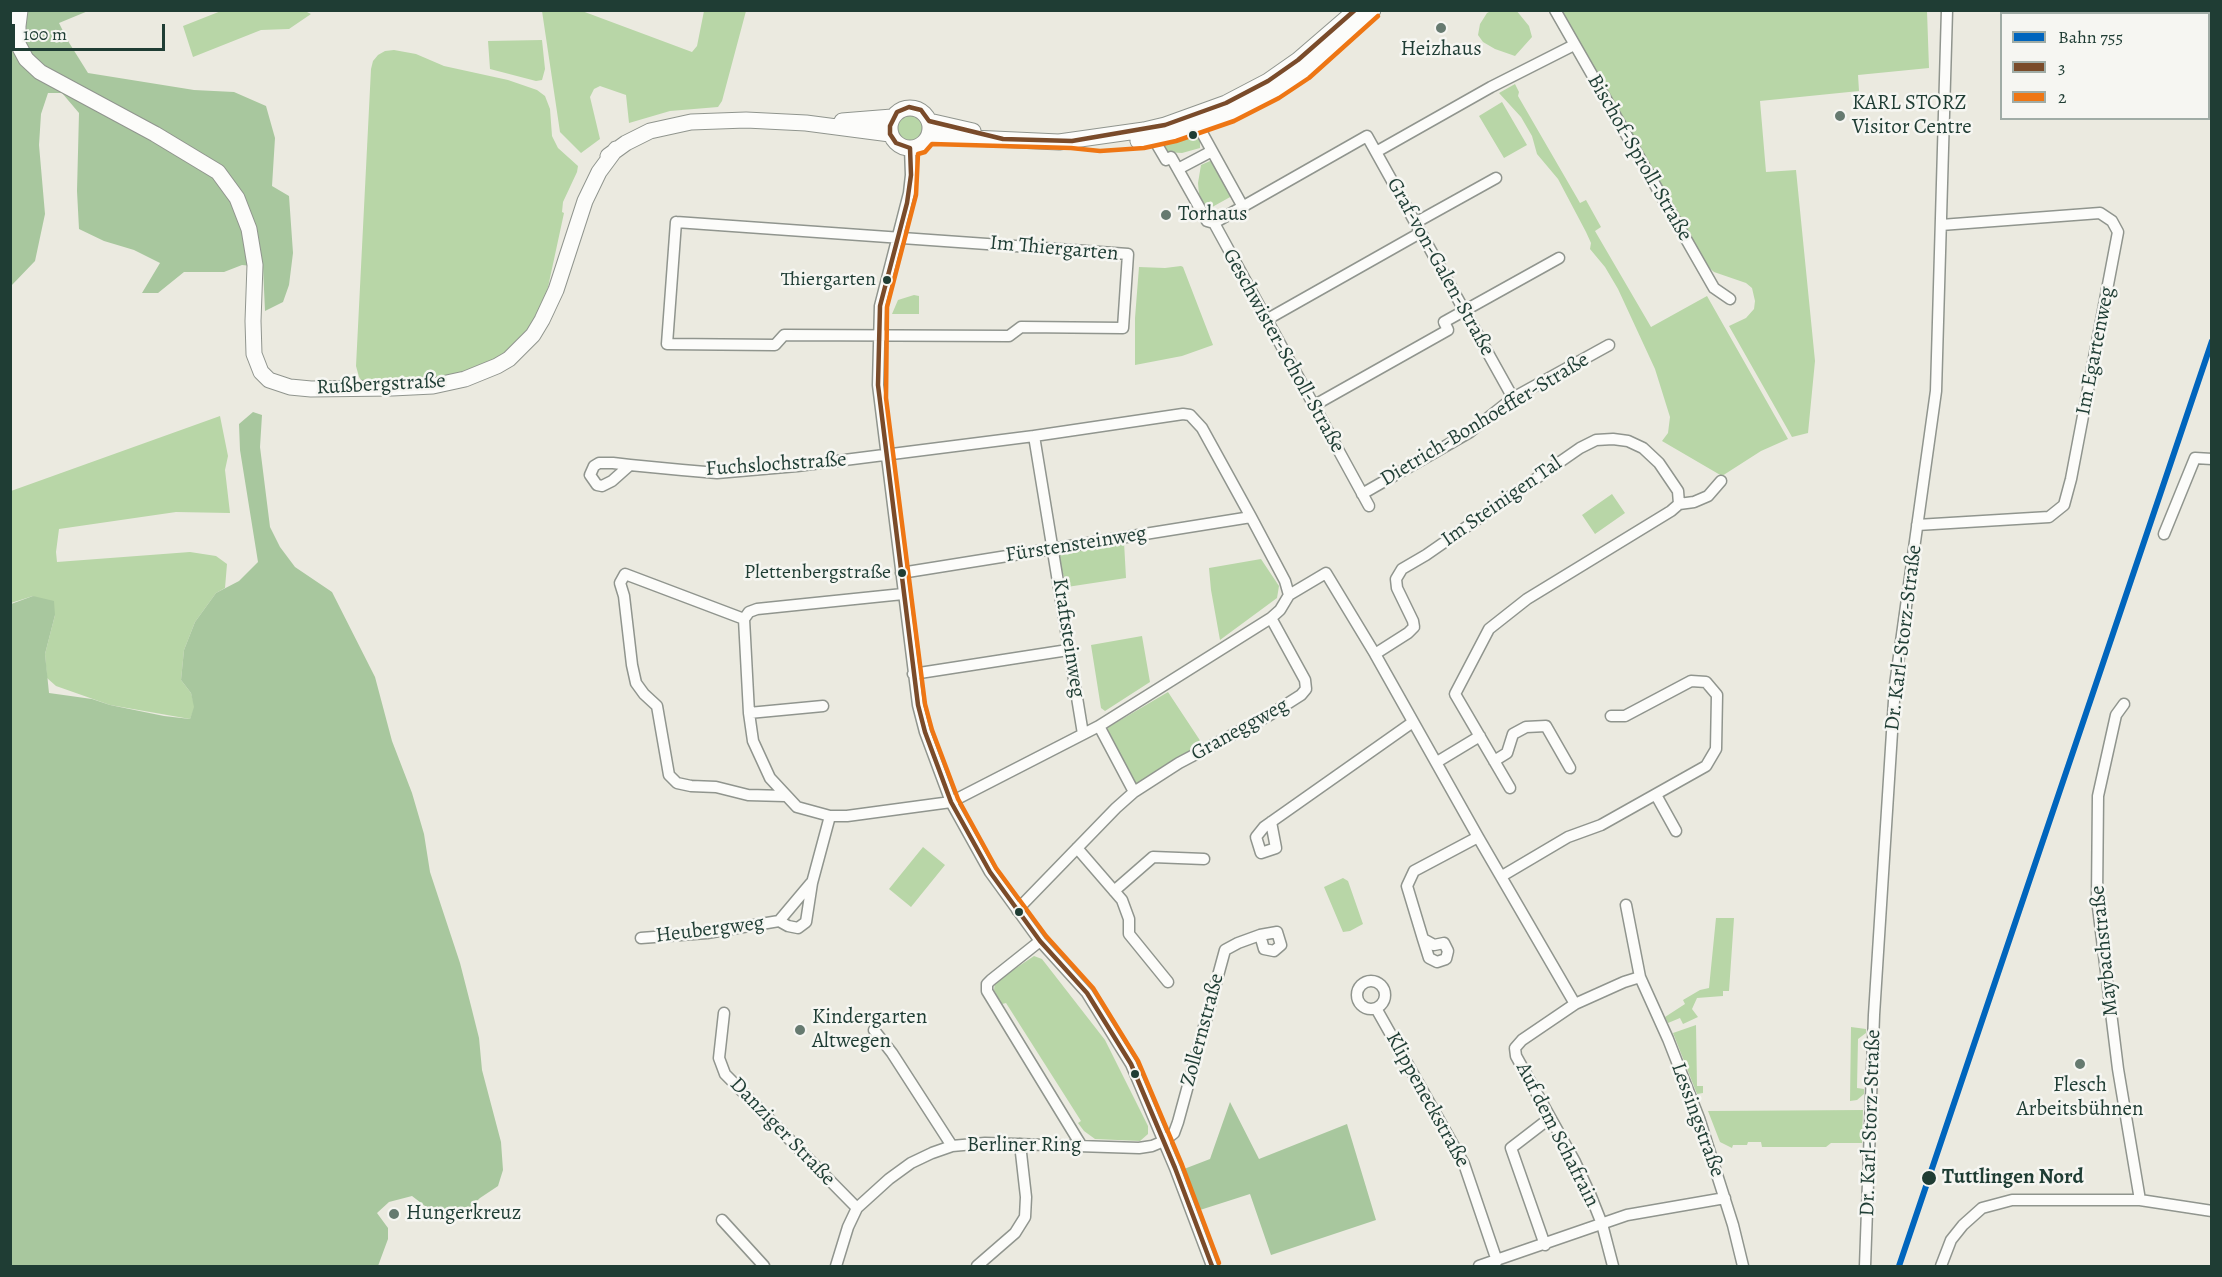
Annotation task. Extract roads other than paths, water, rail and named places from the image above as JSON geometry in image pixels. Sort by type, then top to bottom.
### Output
[{"type":"street","name":"Rußbergstraße","points":[[20,10],[18,44],[26,59],[40,72],[155,134],[218,172],[237,198],[249,229],[255,265],[254,354],[261,372],[269,380],[280,385],[311,389],[416,387],[465,379],[497,366],[521,348],[542,320],[561,274],[567,226],[579,190],[594,169],[616,150],[650,131],[691,122],[746,120],[806,123],[890,134],[896,142],[910,148]]},
{"type":"street","name":"Rußbergstraße","points":[[1072,141],[1165,125],[1226,103],[1268,81],[1298,60],[1356,10]]},
{"type":"street","name":"Rußbergstraße","points":[[929,136],[1100,144],[1143,141],[1174,134],[1232,114],[1275,92],[1305,72],[1373,10]]},
{"type":"street","name":"Bischof-Sproll-Straße","points":[[1555,10],[1714,288],[1730,299]]},
{"type":"street","name":"Dr. Karl-Storz-Straße","points":[[1865,1266],[1874,1015],[1895,685],[1936,391],[1947,10]]},
{"type":"street","points":[[1376,152],[1491,87],[1574,45]]},
{"type":"street","name":"Rußbergstraße","points":[[806,123],[892,117],[909,107],[921,111],[929,121],[1003,139]]},
{"type":"street","points":[[890,134],[892,117]]},
{"type":"street","points":[[929,121],[929,136],[920,146],[910,148],[910,184],[880,302],[878,336],[878,398],[918,705],[925,732],[951,802],[990,872],[1041,941],[1087,993],[1131,1064],[1212,1266]]},
{"type":"street","points":[[1201,131],[1243,207]]},
{"type":"street","name":"Graf-von-Galen-Straße","points":[[1367,136],[1513,398]]},
{"type":"street","name":"Geschwister-Scholl-Straße","points":[[1367,136],[1214,223],[1369,506]]},
{"type":"street","points":[[1156,143],[1166,160],[1171,157],[1207,221],[1214,223]]},
{"type":"street","points":[[1178,169],[1212,151]]},
{"type":"street","points":[[1266,320],[1497,178]]},
{"type":"street","name":"Im Egartenweg","points":[[1917,525],[2049,517],[2064,505],[2071,479],[2118,232],[2112,221],[2100,213],[1941,225]]},
{"type":"street","name":"Im Thiergarten","points":[[676,222],[1128,254],[1123,328],[1021,327],[1009,336],[878,336],[784,335],[775,345],[668,344],[676,222]]},
{"type":"street","points":[[1313,406],[1449,330],[1444,322],[1559,258]]},
{"type":"street","name":"Dietrich-Bonhoeffer-Straße","points":[[1362,494],[1470,432],[1513,398],[1609,345]]},
{"type":"street","points":[[885,455],[1183,414],[1190,415],[1202,428],[1251,517],[1285,581],[1289,595]]},
{"type":"street","name":"Kraftsteinweg","points":[[1034,436],[1083,734]]},
{"type":"street","name":"Im Steinigen Tal","points":[[1375,654],[1408,633],[1413,627],[1413,621],[1397,588],[1396,579],[1402,568],[1454,536],[1580,448],[1596,441],[1613,439],[1628,441],[1643,448],[1659,463],[1678,491],[1679,504]]},
{"type":"street","name":"Fuchslochstraße","points":[[630,465],[717,473],[885,455]]},
{"type":"street","points":[[2164,534],[2195,458],[2211,459]]},
{"type":"street","points":[[1509,788],[1455,694],[1489,630],[1527,599],[1679,504],[1694,502],[1708,496],[1721,481]]},
{"type":"street","name":"Fürstensteinweg","points":[[901,573],[1251,517]]},
{"type":"street","points":[[903,594],[757,609],[749,612],[744,619],[749,713],[753,741],[770,778],[797,807],[830,816],[848,816],[951,802],[1099,726],[1271,618],[1280,610],[1289,595],[1326,573],[1375,654],[1575,1004],[1640,977]]},
{"type":"street","points":[[744,619],[625,574],[620,583],[624,596],[636,683],[657,706],[669,775],[677,783],[691,786],[716,788],[748,795],[785,796]]},
{"type":"street","name":"Graneggweg","points":[[1017,910],[1134,792],[1179,763],[1268,716],[1301,695],[1306,689],[1305,680],[1271,618]]},
{"type":"street","points":[[913,674],[1068,650]]},
{"type":"street","points":[[1502,876],[1568,837],[1601,825],[1706,766],[1716,748],[1717,695],[1706,682],[1691,681],[1625,716],[1611,716]]},
{"type":"street","name":"Maybachstraße","points":[[2124,704],[2116,715],[2098,796],[2097,898],[2118,1069],[2140,1200]]},
{"type":"street","points":[[749,713],[823,706]]},
{"type":"street","points":[[1271,822],[1413,722]]},
{"type":"street","points":[[1099,726],[1134,792]]},
{"type":"street","points":[[1494,761],[1507,753],[1513,734],[1526,727],[1546,726],[1570,768]]},
{"type":"street","points":[[1437,762],[1480,736]]},
{"type":"street","points":[[1656,795],[1676,831]]},
{"type":"street","name":"Heubergweg","points":[[641,938],[707,933],[779,921],[798,928],[806,922],[812,883],[830,816]]},
{"type":"street","points":[[1423,939],[1407,886],[1414,871],[1478,837]]},
{"type":"street","points":[[1077,848],[1122,900],[1129,919],[1129,934],[1168,982]]},
{"type":"street","points":[[1114,891],[1153,857],[1204,859]]},
{"type":"street","name":"Heubergweg","points":[[779,921],[812,883]]},
{"type":"street","name":"Lessingstraße","points":[[1626,905],[1640,977],[1700,1118],[1743,1266]]},
{"type":"street","name":"Zollernstraße","points":[[1164,1142],[1174,1134],[1178,1122],[1225,950],[1260,935]]},
{"type":"street","points":[[1041,941],[991,980],[987,984],[987,991],[1081,1145]]},
{"type":"street","name":"Auf dem Schafrain","points":[[1575,1004],[1522,1040],[1515,1048],[1516,1056],[1575,1162],[1602,1224],[1613,1266]]},
{"type":"street","name":"Klippeneckstraße","points":[[1377,1010],[1464,1164],[1497,1261]]},
{"type":"street","name":"Danziger Straße","points":[[724,1013],[718,1058],[725,1074],[857,1208]]},
{"type":"street","points":[[874,1030],[892,1053],[952,1146]]},
{"type":"street","points":[[1545,1245],[1511,1149],[1550,1118]]},
{"type":"street","name":"Berliner Ring","points":[[836,1266],[848,1227],[857,1208],[911,1163],[952,1146],[985,1143],[1139,1149],[1164,1142]]},
{"type":"street","points":[[977,1266],[1015,1233],[1025,1217],[1026,1197],[1020,1144]]},
{"type":"street","points":[[1479,1266],[1627,1215],[1725,1198]]},
{"type":"street","points":[[1941,1266],[1951,1240],[1963,1225],[1982,1208],[2012,1200],[2140,1200],[2211,1211]]},
{"type":"street","points":[[722,1220],[764,1266]]},
{"type":"rail line","name":"755","points":[[1899,1266],[2212,341]]},
{"type":"place","name":"Heizhaus","points":[[1441,28]]},
{"type":"place","name":"KARL STORZ Visitor Centre","points":[[1840,116]]},
{"type":"place","name":"Torhaus","points":[[1166,215]]},
{"type":"place","name":"Thiergarten","points":[[887,280]]},
{"type":"place","name":"Plettenbergstraße","points":[[902,573]]},
{"type":"place","name":"Kindergarten Altwegen","points":[[800,1030]]},
{"type":"place","name":"Flesch Arbeitsbühnen","points":[[2080,1064]]},
{"type":"place","name":"Tuttlingen Nord","points":[[1929,1178]]},
{"type":"place","name":"Hungerkreuz","points":[[394,1214]]}]
